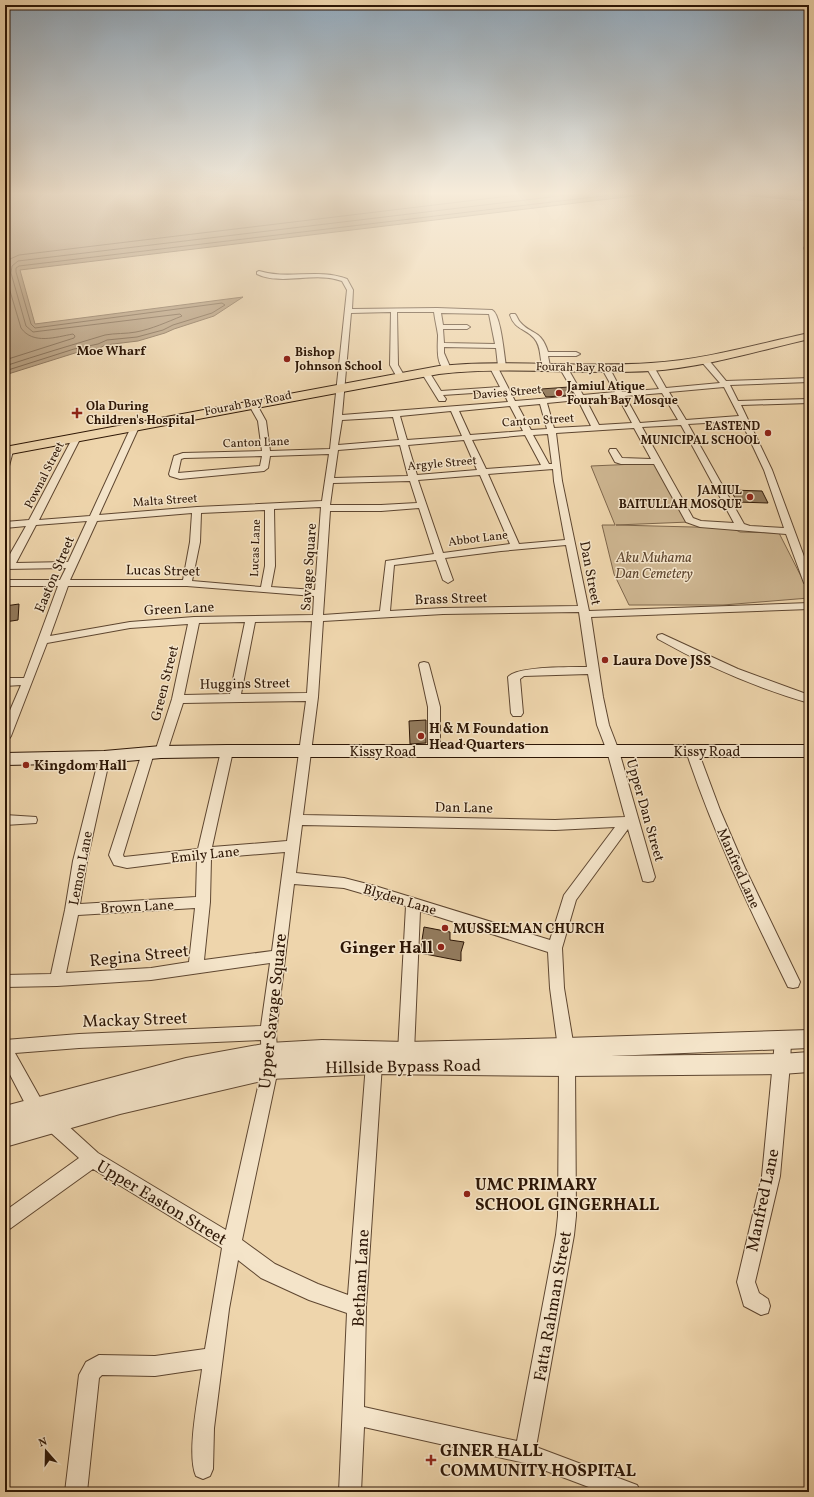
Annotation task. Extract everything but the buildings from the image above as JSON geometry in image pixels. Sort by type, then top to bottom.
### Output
[{"type":"main road","name":"Fourah Bay Road","points":[[7,450],[425,372],[497,366],[650,367],[704,360],[809,336]]},
{"type":"main road","name":"Fourah Bay Road","points":[[7,450],[76,439],[304,394]]},
{"type":"main road","name":"Kissy Road","points":[[5,759],[104,757],[154,753],[227,751],[809,751]]},
{"type":"street","name":"Savage Square","points":[[258,272],[265,276],[274,277],[318,275],[331,276],[345,280],[350,290],[344,387],[338,418],[326,506],[319,618],[312,696],[305,751]]},
{"type":"street","points":[[394,310],[394,365],[401,377]]},
{"type":"street","points":[[348,311],[437,310],[483,311],[494,313],[499,346],[497,366],[504,389],[546,467]]},
{"type":"street","points":[[437,310],[442,345],[440,353],[447,369]]},
{"type":"street","points":[[513,315],[518,325],[535,336],[540,342],[545,354],[546,366]]},
{"type":"street","points":[[440,327],[467,327]]},
{"type":"street","points":[[442,345],[499,346]]},
{"type":"street","points":[[545,354],[576,354]]},
{"type":"street","points":[[704,360],[726,384],[737,403],[768,470],[809,583]]},
{"type":"street","points":[[563,367],[596,428]]},
{"type":"street","points":[[605,367],[688,520],[700,524],[740,526],[749,530],[790,531]]},
{"type":"street","points":[[650,367],[683,422],[740,526]]},
{"type":"street","points":[[425,372],[450,409],[467,438],[474,455],[484,472],[516,547]]},
{"type":"street","name":"Davies Street","points":[[338,418],[665,391],[726,384],[809,380]]},
{"type":"street","points":[[439,394],[504,389]]},
{"type":"street","name":"Dan Street","points":[[543,401],[551,431],[558,481],[585,611],[593,670],[603,726],[612,751]]},
{"type":"street","points":[[737,403],[809,401]]},
{"type":"street","points":[[253,405],[261,418],[264,427],[265,454]]},
{"type":"street","points":[[396,414],[413,478],[448,580]]},
{"type":"street","name":"Canton Street","points":[[334,449],[551,431],[744,418]]},
{"type":"street","name":"Easton Street","points":[[5,736],[28,681],[71,565],[135,427]]},
{"type":"street","name":"Pownal Street","points":[[7,565],[33,522],[76,439]]},
{"type":"street","name":"Canton Lane","points":[[265,454],[264,468],[180,476],[174,474],[178,457],[265,454],[334,449]]},
{"type":"street","points":[[5,466],[7,450]]},
{"type":"street","points":[[613,451],[618,460],[621,461],[657,462]]},
{"type":"street","name":"Argyle Street","points":[[329,481],[413,478],[557,466]]},
{"type":"street","name":"Malta Street","points":[[5,525],[269,506],[381,508],[423,505]]},
{"type":"street","name":"Lucas Lane","points":[[265,590],[270,566],[269,506]]},
{"type":"street","points":[[187,583],[195,542],[197,510]]},
{"type":"street","name":"Abbot Lane","points":[[385,614],[389,563],[516,547],[571,542]]},
{"type":"street","points":[[7,565],[71,565]]},
{"type":"street","name":"Lucas Street","points":[[5,583],[187,583],[320,593]]},
{"type":"street","name":"Brass Street","points":[[319,618],[443,611],[585,611],[809,606]]},
{"type":"street","name":"Green Lane","points":[[42,640],[130,625],[194,620],[319,618]]},
{"type":"street","points":[[235,697],[243,652],[251,619]]},
{"type":"street","name":"Green Street","points":[[119,861],[116,855],[154,753],[178,699],[194,620]]},
{"type":"street","points":[[662,637],[686,651],[711,662],[809,699]]},
{"type":"street","points":[[424,664],[434,707],[433,725],[436,742],[434,751]]},
{"type":"street","points":[[517,713],[514,677],[516,674],[593,670]]},
{"type":"street","points":[[5,682],[28,681]]},
{"type":"street","name":"Huggins Street","points":[[178,699],[312,696]]},
{"type":"street","points":[[196,967],[203,902],[204,853],[227,751]]},
{"type":"street","name":"Upper Savage Square","points":[[202,1469],[204,1428],[220,1309],[269,1052],[277,956],[283,906],[289,878],[295,820],[305,751]]},
{"type":"street","name":"Upper Dan Street","points":[[612,751],[630,821],[648,877]]},
{"type":"street","name":"Manfred Lane","points":[[692,751],[727,846],[793,982]]},
{"type":"street","name":"Lemon Lane","points":[[57,980],[72,910],[80,861],[104,757]]},
{"type":"street","points":[[5,820],[31,820]]},
{"type":"street","name":"Dan Lane","points":[[295,820],[555,825],[630,821]]},
{"type":"street","name":"Fatta Rahman Street","points":[[525,1452],[565,1235],[566,1057],[557,988],[555,948],[569,899],[579,884],[630,821]]},
{"type":"street","name":"Emily Lane","points":[[119,861],[127,863],[204,853],[292,846]]},
{"type":"street","name":"Blyden Lane","points":[[289,878],[344,883],[375,890],[555,948]]},
{"type":"street","name":"Brown Lane","points":[[72,910],[203,902]]},
{"type":"street","points":[[406,1052],[414,903]]},
{"type":"street","name":"Regina Street","points":[[5,981],[57,980],[151,974],[277,956]]},
{"type":"street","name":"Hillside Bypass Road","points":[[269,1052],[374,1064],[566,1057],[809,1039]]},
{"type":"street","name":"Mackay Street","points":[[5,1047],[79,1041],[269,1052]]},
{"type":"street","name":"Manfred Lane","points":[[761,1306],[751,1299],[746,1282],[770,1176],[782,1064],[783,1041]]},
{"type":"street","name":"Upper Easton Street","points":[[5,1050],[45,1116],[92,1159],[232,1244],[268,1271],[316,1293],[357,1307]]},
{"type":"street","name":"Hillside Bypass Road","points":[[5,1118],[45,1116],[120,1104],[269,1052],[322,1050],[782,1064],[809,1062]]},
{"type":"street","name":"Betham Lane","points":[[350,1492],[357,1307],[374,1064]]},
{"type":"street","name":"Hillside Bypass Road","points":[[5,1136],[45,1116]]},
{"type":"street","points":[[5,1222],[92,1159]]},
{"type":"street","points":[[76,1492],[89,1375],[93,1369],[99,1365],[155,1366],[214,1357]]},
{"type":"street","points":[[354,1415],[525,1452],[630,1492]]},
{"type":"green space","name":"Aku Muhama Dan Cemetery","points":[[659,463],[689,522],[616,525],[732,528],[740,532],[779,533],[809,592],[809,598],[723,605],[629,605],[614,574],[602,525],[615,525],[591,466]]},
{"type":"water","points":[[5,263],[79,263],[20,270],[35,324],[243,297],[214,316],[165,333],[138,341],[105,345],[100,348],[75,353],[5,375]]},
{"type":"place","name":"Bishop Johnson School","points":[[287,359]]},
{"type":"place","name":"Jamiul Atique Fourah Bay Mosque","points":[[559,393]]},
{"type":"place","name":"Ola During Children's Hospital","points":[[77,413]]},
{"type":"place","name":"EASTEND MUNICIPAL SCHOOL","points":[[768,433]]},
{"type":"place","name":"JAMIUL BAITULLAH MOSQUE","points":[[750,497]]},
{"type":"place","name":"Laura Dove JSS","points":[[605,660]]},
{"type":"place","name":"H & M Foundation Head Quarters","points":[[421,736]]},
{"type":"place","name":"Kingdom Hall","points":[[26,765]]},
{"type":"place","name":"MUSSELMAN CHURCH","points":[[445,928]]},
{"type":"place","name":"Ginger Hall","points":[[441,947]]},
{"type":"place","name":"UMC PRIMARY SCHOOL GINGERHALL","points":[[467,1194]]},
{"type":"place","name":"GINER HALL COMMUNITY HOSPITAL","points":[[431,1460]]},
{"type":"district","name":"Moe Wharf","points":[[111,350]]}]
